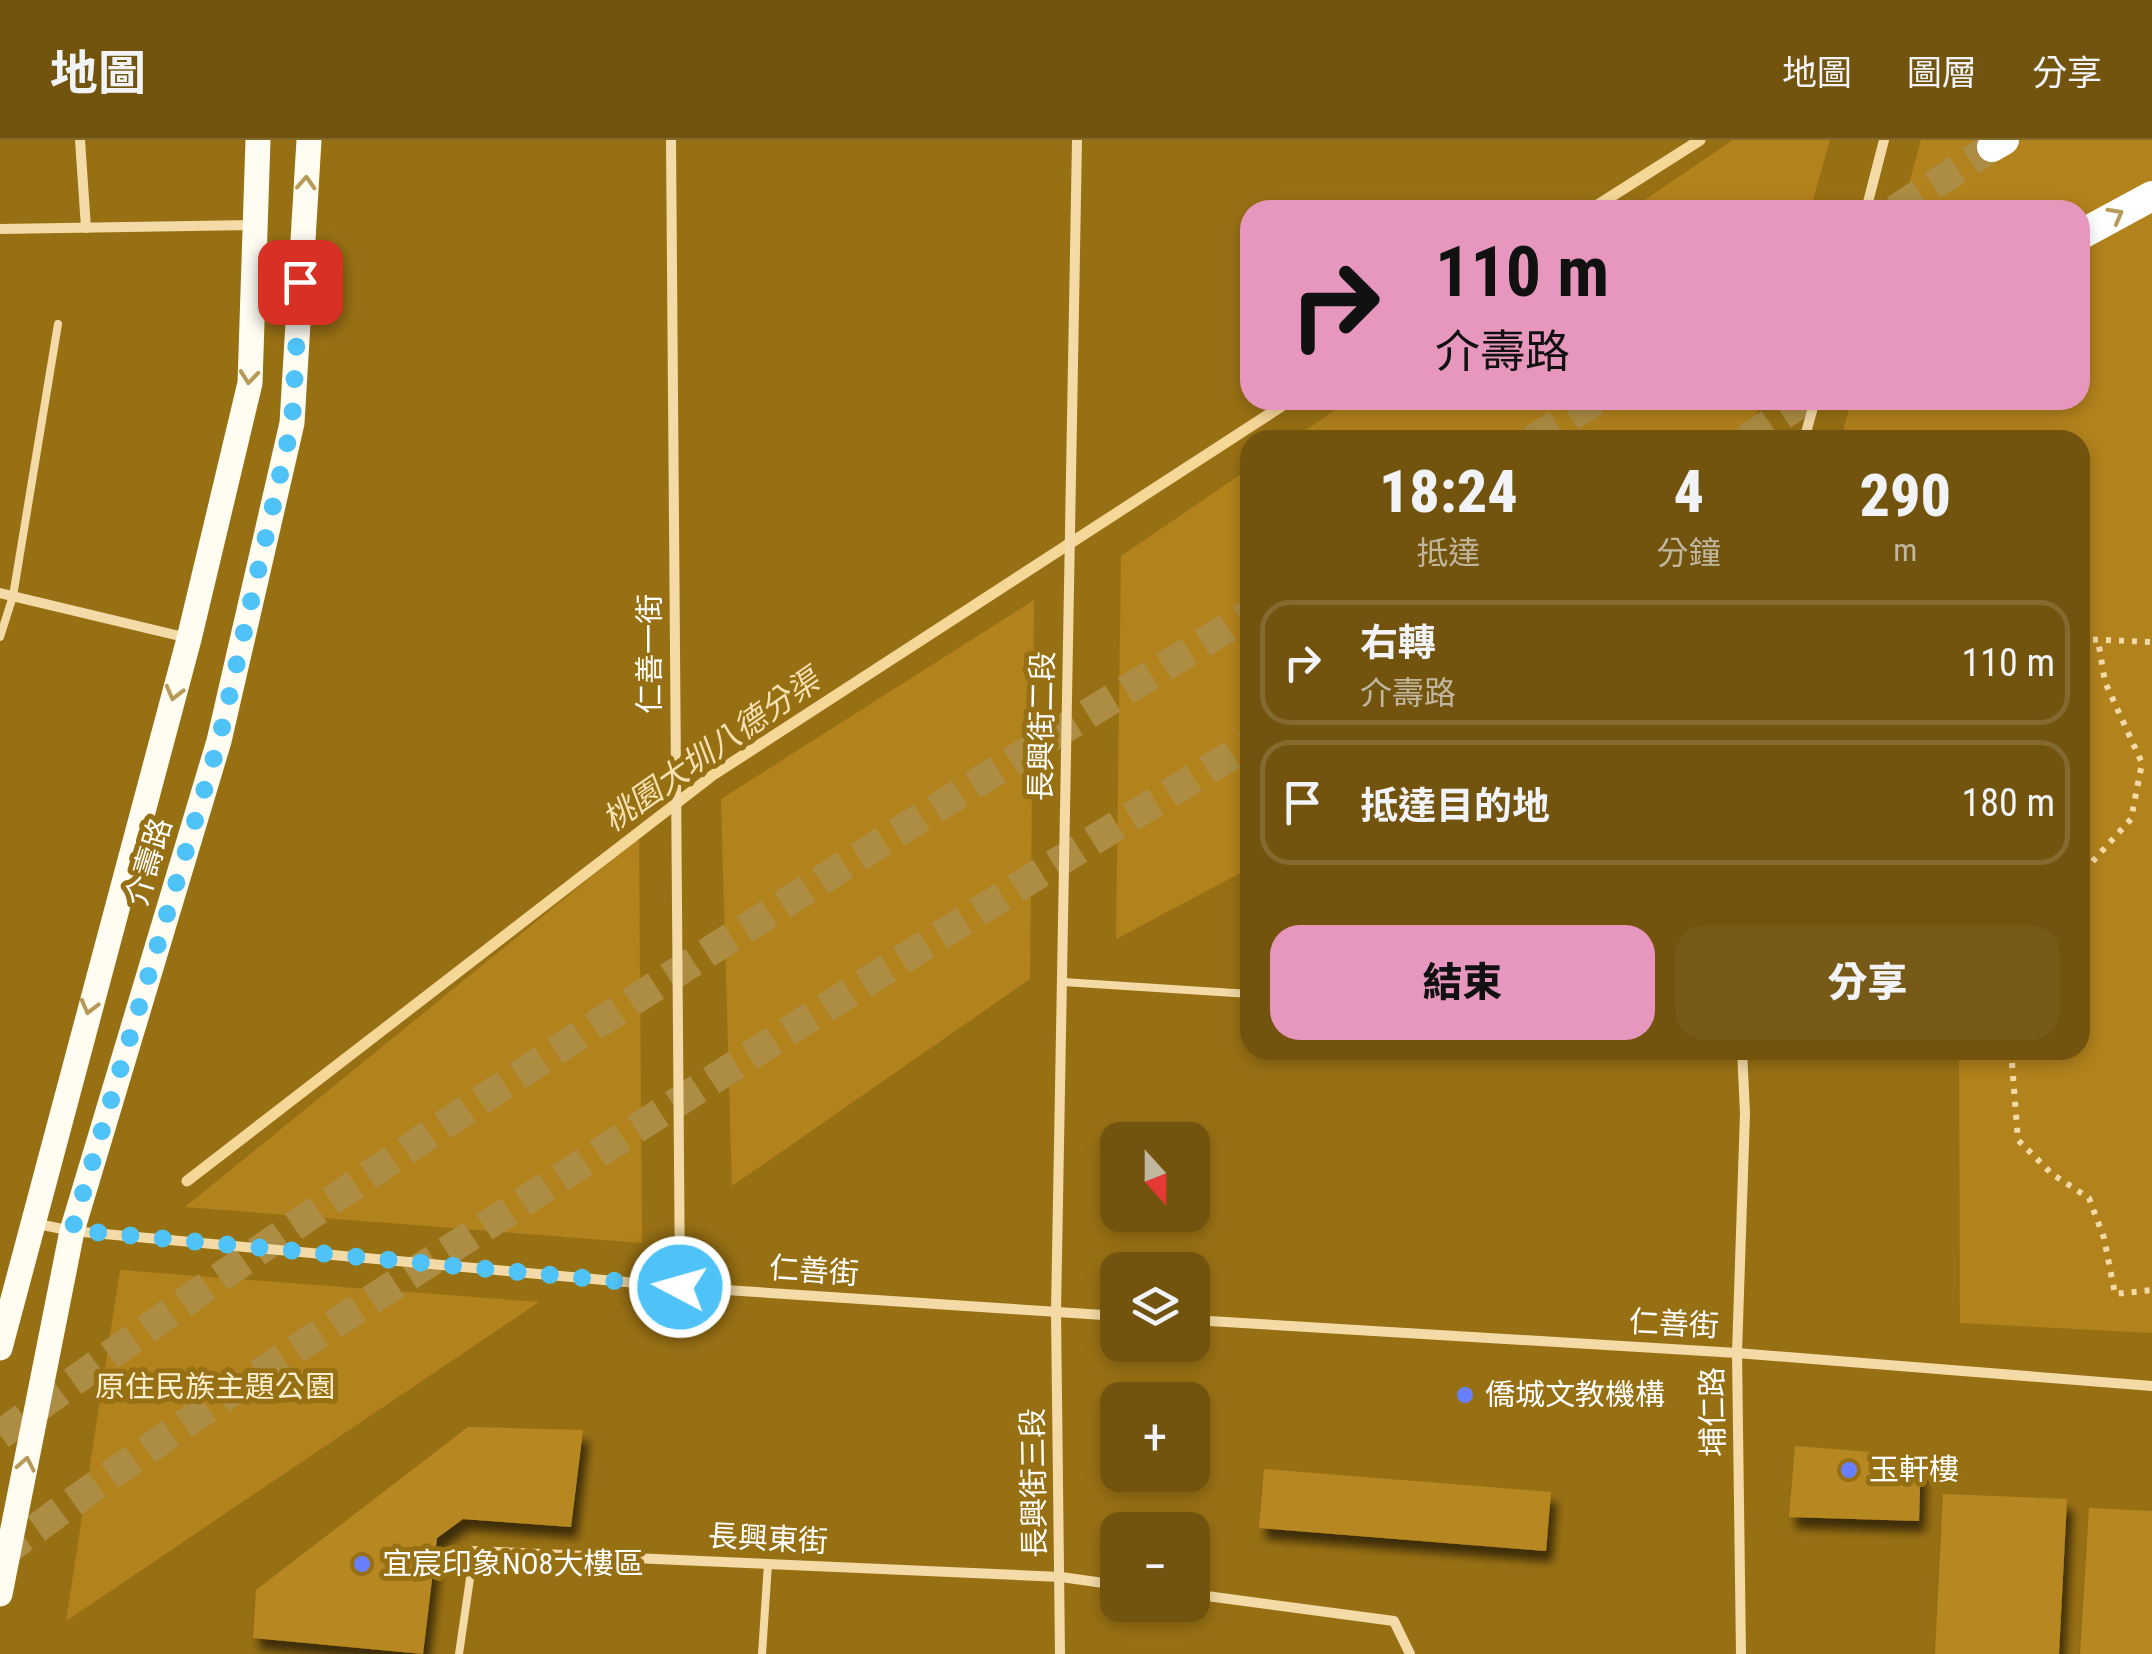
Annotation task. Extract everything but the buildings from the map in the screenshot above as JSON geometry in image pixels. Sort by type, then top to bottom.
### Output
[{"type":"highway","points":[[2090,230],[2152,196]]},
{"type":"main road","name":"介壽路","points":[[0,1348],[30,1222],[190,638],[250,383],[258,140]]},
{"type":"main road","name":"介壽路","points":[[0,1594],[72,1230],[219,741],[292,423],[309,140]]},
{"type":"street","points":[[80,140],[86,228]]},
{"type":"street","name":"仁善一街","points":[[671,140],[680,1287]]},
{"type":"street","name":"長興街二段","points":[[1056,1312],[1077,140]]},
{"type":"street","points":[[1869,200],[1884,140]]},
{"type":"street","points":[[0,229],[256,225]]},
{"type":"street","points":[[0,592],[190,638]]},
{"type":"street","name":"埔仁路","points":[[1741,1654],[1737,1353],[1745,1113],[1742,1060]]},
{"type":"street","name":"仁善街","points":[[30,1222],[72,1230],[680,1287],[1100,1315]]},
{"type":"street","name":"長興街三段","points":[[1056,1312],[1060,1654]]},
{"type":"street","name":"仁善街","points":[[1210,1321],[1737,1353],[2152,1386]]},
{"type":"street","name":"長興東街","points":[[474,1551],[1061,1577],[1100,1582]]},
{"type":"street","points":[[1210,1596],[1394,1621],[1410,1654]]},
{"type":"lane","points":[[0,638],[14,596],[58,324]]},
{"type":"lane","points":[[1063,982],[1240,993]]},
{"type":"lane","points":[[459,1654],[474,1551]]},
{"type":"lane","points":[[762,1654],[768,1564]]},
{"type":"path","points":[[2090,640],[2152,642]]},
{"type":"path","points":[[2090,862],[2131,819],[2142,763],[2105,682],[2098,640]]},
{"type":"path","points":[[2012,1060],[2018,1140],[2052,1174],[2088,1198],[2104,1238],[2115,1294],[2152,1290]]},
{"type":"green space","points":[[1733,140],[1830,140],[1813,200],[1645,200]]},
{"type":"green space","points":[[1921,140],[2152,140],[2152,1333],[1960,1323],[1959,1060],[2090,1060],[2090,430],[1844,430],[1848,410],[2090,410],[2090,200],[1905,200]]},
{"type":"green space","points":[[1335,410],[1757,410],[1752,430],[1306,430]]},
{"type":"green space","points":[[1240,475],[1240,873],[1116,939],[1121,556]]},
{"type":"green space","points":[[1034,600],[1030,979],[732,1186],[721,799]]},
{"type":"green space","points":[[639,838],[642,1243],[185,1207]]},
{"type":"green space","name":"原住民族主題公園","points":[[120,1270],[539,1302],[66,1621]]},
{"type":"waterway","name":"桃園大圳八德分渠","points":[[1606,200],[1700,140]]},
{"type":"waterway","name":"桃園大圳八德分渠","points":[[1245,430],[1276,410]]},
{"type":"waterway","name":"桃園大圳八德分渠","points":[[187,1181],[713,775],[1240,433]]},
{"type":"tunnel","points":[[1910,200],[1992,147]]},
{"type":"tunnel","points":[[1548,430],[1581,410]]},
{"type":"tunnel","points":[[1760,430],[1790,410]]},
{"type":"tunnel","points":[[0,1435],[305,1219],[616,1011],[1240,620]]},
{"type":"tunnel","points":[[0,1555],[192,1419],[388,1289],[883,971],[1240,750]]},
{"type":"place","name":"僑城文教機構","points":[[1465,1395]]},
{"type":"place","name":"玉軒樓","points":[[1849,1470]]},
{"type":"place","name":"宜宸印象NO8大樓區","points":[[362,1564]]},
{"type":"route","points":[[300,282],[292,423],[219,741],[72,1230],[680,1287]]}]
